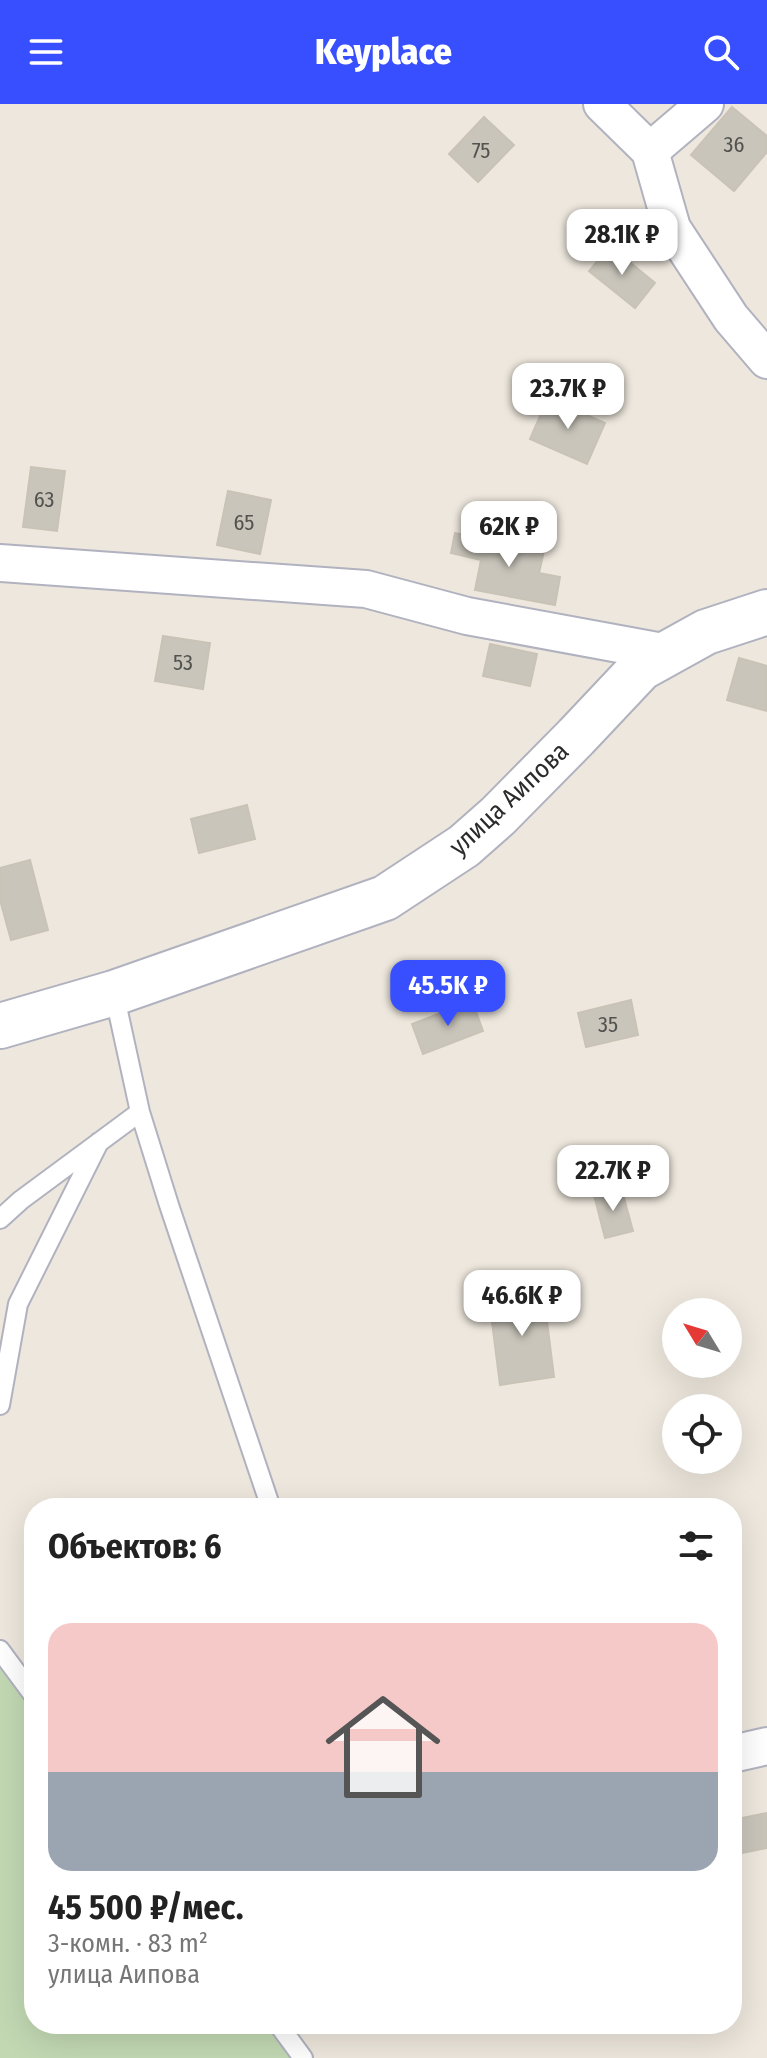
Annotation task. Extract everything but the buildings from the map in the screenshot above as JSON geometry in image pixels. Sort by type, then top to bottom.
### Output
[{"type":"street","points":[[602,104],[650,151],[672,228],[731,318],[767,360]]},
{"type":"street","points":[[650,151],[705,104]]},
{"type":"street","points":[[0,563],[366,589],[467,616],[668,653]]},
{"type":"street","name":"улица Аипова","points":[[0,1026],[114,993],[385,898],[464,846],[498,816],[641,668],[706,632],[767,612]]},
{"type":"street","points":[[742,1752],[767,1746]]},
{"type":"lane","points":[[114,993],[140,1112],[268,1498]]},
{"type":"lane","points":[[0,1219],[140,1112]]},
{"type":"lane","points":[[0,1405],[18,1304],[99,1142]]},
{"type":"lane","points":[[0,1650],[24,1682]]},
{"type":"lane","points":[[285,2034],[303,2058]]},
{"type":"green space","points":[[0,1650],[24,1682],[24,2034],[285,2034],[303,2058],[0,2058]]}]
